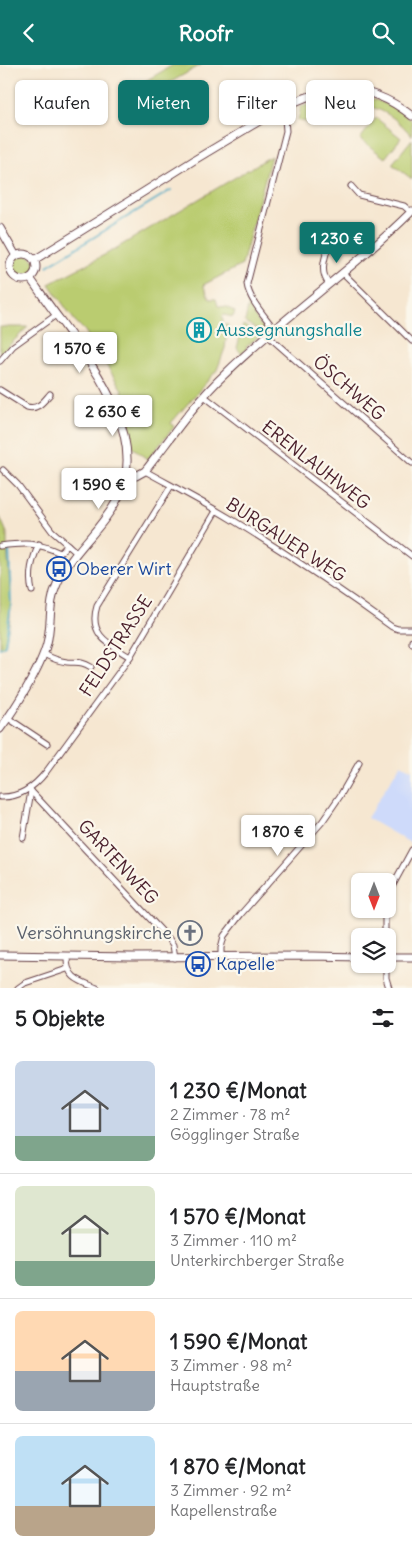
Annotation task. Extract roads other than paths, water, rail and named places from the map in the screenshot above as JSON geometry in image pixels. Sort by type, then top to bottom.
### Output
[{"type":"main road","points":[[296,102],[330,91],[348,89],[365,91],[400,107],[412,116]]},
{"type":"main road","points":[[34,260],[252,125]]},
{"type":"main road","points":[[127,474],[136,476],[145,471],[184,419],[227,371],[274,329],[372,249],[412,212]]},
{"type":"main road","points":[[0,228],[16,256]]},
{"type":"main road","points":[[24,254],[32,257],[34,260],[36,268],[30,278],[18,279],[12,274],[10,266],[16,256],[24,254]]},
{"type":"main road","points":[[0,729],[44,654],[48,640],[54,591],[61,575],[112,510],[122,492],[127,474],[125,440],[117,413],[107,390],[97,371],[30,278]]},
{"type":"main road","points":[[0,955],[67,957],[351,957]]},
{"type":"main road","points":[[396,957],[412,957]]},
{"type":"street","points":[[274,329],[250,295],[248,282],[286,131],[286,125]]},
{"type":"street","points":[[351,186],[359,195],[404,206],[412,212]]},
{"type":"street","points":[[329,284],[324,278],[322,269],[332,237],[338,235],[363,242],[372,249]]},
{"type":"street","points":[[343,273],[412,341]]},
{"type":"street","points":[[0,361],[13,346],[56,315]]},
{"type":"street","name":"ÖSCHWEG","points":[[267,335],[412,463]]},
{"type":"street","points":[[0,390],[27,407],[32,408],[39,406],[50,395]]},
{"type":"street","name":"ERENLAUHWEG","points":[[204,396],[412,556]]},
{"type":"street","points":[[3,470],[18,485],[52,531],[77,553]]},
{"type":"street","name":"BURGAUER WEG","points":[[145,471],[216,511],[328,582],[392,627],[412,629]]},
{"type":"street","points":[[130,657],[101,637],[97,631],[94,615],[96,606],[171,485]]},
{"type":"street","name":"FELDSTRASSE","points":[[0,797],[14,796],[30,790],[46,772],[130,657],[216,511]]},
{"type":"street","points":[[0,546],[23,543],[39,544],[60,553],[68,545]]},
{"type":"street","points":[[32,591],[30,571],[32,560],[39,544]]},
{"type":"street","points":[[44,654],[56,660],[82,662],[91,667]]},
{"type":"street","points":[[8,717],[47,744]]},
{"type":"street","points":[[221,957],[221,945],[224,936],[322,822],[360,763]]},
{"type":"street","points":[[23,838],[30,790]]},
{"type":"street","name":"GARTENWEG","points":[[30,790],[169,939],[173,945],[175,957]]},
{"type":"street","points":[[396,879],[412,850]]},
{"type":"street","points":[[67,957],[67,969],[77,979],[97,988]]},
{"type":"street","points":[[18,988],[24,983],[67,969]]},
{"type":"street","points":[[387,973],[388,988]]},
{"type":"waterway","points":[[47,266],[171,190]]},
{"type":"waterway","points":[[0,648],[5,645],[11,605],[9,548]]},
{"type":"place","name":"Aussegnungshalle","points":[[199,330]]},
{"type":"place","name":"Oberer Wirt","points":[[59,569]]},
{"type":"place","name":"Versöhnungskirche","points":[[190,933]]},
{"type":"place","name":"Kapelle","points":[[198,964]]}]
